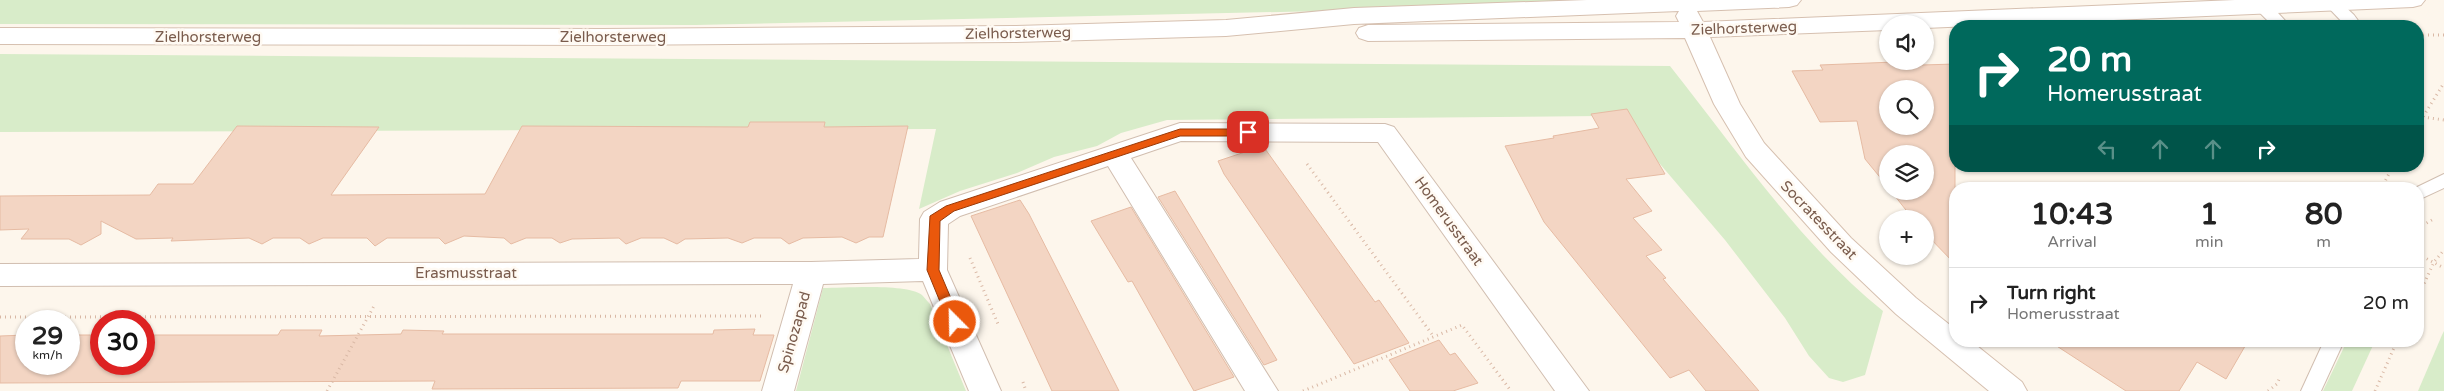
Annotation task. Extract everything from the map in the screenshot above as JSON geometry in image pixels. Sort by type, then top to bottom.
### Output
[{"type":"main road","name":"Zielhorsterweg","points":[[0,36],[603,37],[955,35],[1226,28],[1354,16],[1789,0]]},
{"type":"main road","name":"Zielhorsterweg","points":[[1226,28],[1360,34],[1694,30],[2260,3],[2412,0]]},
{"type":"main road","name":"Socratesstraat","points":[[1682,4],[1727,104],[1755,150],[1789,190],[1841,245],[1906,306],[1949,340]]},
{"type":"main road","name":"Homerusstraat","points":[[942,214],[1180,132],[1385,133],[1573,391]]},
{"type":"main road","points":[[1115,154],[1262,391]]},
{"type":"main road","points":[[942,214],[933,270],[984,391]]},
{"type":"main road","name":"Erasmusstraat","points":[[0,275],[811,273],[933,270]]},
{"type":"main road","name":"Spinozapad","points":[[778,391],[811,273]]},
{"type":"main road","name":"Socratesstraat","points":[[1957,347],[2012,391]]},
{"type":"lane","points":[[2331,1],[2348,20]]},
{"type":"lane","points":[[2260,3],[2276,20]]},
{"type":"lane","points":[[2424,191],[2444,180]]},
{"type":"lane","points":[[2310,391],[2331,347]]},
{"type":"path","points":[[2424,35],[2444,35]]},
{"type":"path","points":[[2424,115],[2444,82]]},
{"type":"path","points":[[2424,117],[2444,120]]},
{"type":"path","points":[[1283,132],[1434,337]]},
{"type":"path","points":[[942,214],[1000,327]]},
{"type":"path","points":[[2424,284],[2434,262],[2444,250]]},
{"type":"path","points":[[2424,257],[2444,268]]},
{"type":"path","points":[[327,391],[392,274]]},
{"type":"path","points":[[0,316],[367,318],[799,315]]},
{"type":"path","points":[[1303,391],[1462,325],[1510,391]]},
{"type":"path","points":[[2375,391],[2394,347]]},
{"type":"path","points":[[1019,373],[1026,391]]},
{"type":"green space","points":[[0,0],[1576,0],[1365,10],[696,25],[0,24]]},
{"type":"green space","points":[[0,54],[1670,66],[1797,226],[1853,285],[1883,311],[1865,375],[1843,382],[1829,378],[1809,356],[1785,318],[1725,240],[1660,164],[1631,135],[1601,116],[1167,120],[1121,133],[1097,146],[1054,157],[1017,173],[960,191],[919,209],[936,129],[0,132]]},
{"type":"green space","points":[[823,288],[889,288],[914,291],[922,295],[930,304],[966,391],[796,391]]},
{"type":"green space","points":[[2444,331],[2444,391],[2418,391],[2442,335]]},
{"type":"green space","points":[[2344,347],[2372,347],[2352,391],[2323,391]]},
{"type":"building","points":[[1879,63],[1879,70],[1934,70],[1934,65],[1949,64],[1949,172],[1955,172],[1955,182],[1949,182],[1949,258],[1934,242],[1934,210],[1906,210],[1898,200],[1934,200],[1934,145],[1879,145],[1879,176],[1865,159],[1857,121],[1820,122],[1792,71],[1823,70],[1820,65]]},
{"type":"building","points":[[1627,109],[1665,174],[1626,179],[1652,211],[1633,218],[1662,250],[1646,256],[1666,278],[1663,279],[1759,391],[1706,391],[1689,370],[1670,378],[1544,222],[1505,146],[1599,128],[1591,114]]},
{"type":"building","points":[[750,122],[825,122],[824,127],[908,126],[883,237],[869,237],[856,243],[842,237],[803,238],[789,244],[781,238],[754,238],[742,243],[728,238],[685,239],[677,244],[664,238],[641,238],[626,244],[619,238],[572,239],[560,243],[552,238],[526,238],[511,244],[504,238],[464,236],[445,244],[439,238],[387,238],[375,246],[367,238],[323,238],[309,244],[300,238],[273,238],[262,244],[249,238],[171,241],[173,238],[136,239],[101,221],[101,234],[81,245],[69,239],[21,239],[29,229],[0,230],[0,196],[150,195],[158,184],[193,184],[237,126],[379,127],[331,195],[485,194],[522,126],[748,127]]},
{"type":"building","points":[[1263,146],[1375,302],[1379,300],[1409,343],[1354,364],[1224,174],[1218,161]]},
{"type":"building","points":[[1175,191],[1277,360],[1264,365],[1158,197]]},
{"type":"building","points":[[1020,200],[1029,214],[1119,391],[1052,391],[971,216]]},
{"type":"building","points":[[1131,207],[1234,377],[1194,391],[1132,281],[1128,282],[1091,221]]},
{"type":"building","points":[[755,329],[753,335],[774,335],[760,381],[681,381],[678,388],[432,389],[435,381],[0,383],[0,336],[15,335],[15,375],[80,375],[80,335],[90,335],[90,375],[155,375],[155,335],[278,335],[281,330],[322,330],[319,336],[401,334],[403,330],[444,331],[442,334],[713,334],[714,330]]},
{"type":"building","points":[[1439,340],[1450,355],[1455,353],[1478,383],[1453,391],[1410,391],[1389,360]]},
{"type":"building","points":[[2058,347],[2245,347],[2226,379],[2197,362],[2179,391],[2126,391]]},
{"type":"route","points":[[955,322],[933,270],[934,219],[950,208],[1180,132],[1248,132]]}]
